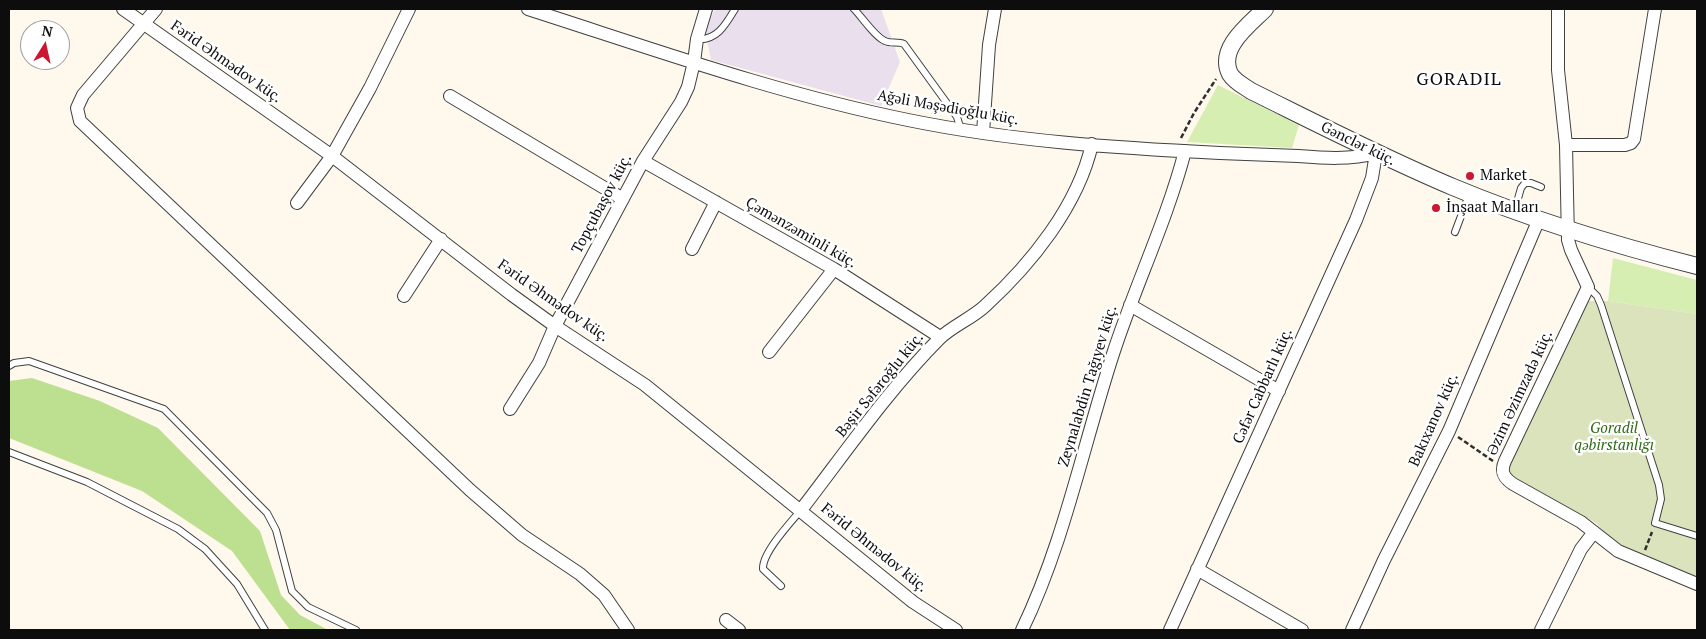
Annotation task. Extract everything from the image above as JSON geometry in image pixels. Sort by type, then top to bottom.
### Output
[{"type":"street","name":"Fərid Əhmədov küç.","points":[[123,9],[332,156],[555,326],[645,385],[913,602],[956,630]]},
{"type":"street","points":[[156,9],[83,95],[77,108],[80,121],[470,490],[522,535],[580,574],[604,595],[628,630]]},
{"type":"street","points":[[297,204],[332,156],[370,88],[409,9]]},
{"type":"street","name":"Ağəli Məşədioğlu küç.","points":[[528,9],[560,13],[694,62],[853,108],[961,130],[1092,144],[1183,151],[1335,158],[1360,157],[1376,153]]},
{"type":"street","name":"Topçubaşov küç.","points":[[510,409],[540,363],[555,326],[643,161],[681,102],[688,86],[697,39],[706,9]]},
{"type":"street","points":[[983,133],[989,45],[995,9]]},
{"type":"street","points":[[1228,67],[1227,59],[1230,48],[1236,39],[1265,9]]},
{"type":"street","points":[[1558,9],[1558,70],[1566,145],[1568,229],[1571,250],[1588,288]]},
{"type":"street","points":[[1566,145],[1624,144],[1631,143],[1634,139],[1655,9]]},
{"type":"street","name":"Gənclər küç.","points":[[1228,67],[1231,75],[1237,82],[1251,91],[1376,153],[1470,194],[1568,229],[1660,257],[1697,266]]},
{"type":"street","points":[[450,96],[623,198]]},
{"type":"street","name":"Bəşir Səfəroğlu küç.","points":[[801,510],[902,379],[940,337],[983,307],[1013,278],[1035,251],[1070,201],[1088,161],[1092,144]]},
{"type":"street","name":"Zeynalabdin Tağıyev küç.","points":[[1022,630],[1036,601],[1050,564],[1113,354],[1179,175],[1183,151]]},
{"type":"street","name":"Cəfər Cabbarlı küç.","points":[[1170,630],[1356,220],[1372,178],[1376,153]]},
{"type":"street","name":"Çəmənzəminli küç.","points":[[643,161],[834,269],[940,337]]},
{"type":"street","points":[[692,249],[716,202]]},
{"type":"street","name":"Bakıxanov küç.","points":[[1352,630],[1384,560],[1449,431],[1539,219]]},
{"type":"street","points":[[404,296],[441,239]]},
{"type":"street","points":[[769,352],[834,269]]},
{"type":"street","name":"Əzim Əzimzadə küç.","points":[[1588,288],[1502,468],[1506,479],[1581,522],[1618,551],[1697,584]]},
{"type":"street","points":[[1130,305],[1279,391]]},
{"type":"street","points":[[1541,630],[1581,549],[1594,532]]},
{"type":"street","points":[[1197,569],[1302,630]]},
{"type":"street","points":[[726,620],[738,630]]},
{"type":"lane","points":[[697,39],[707,40],[719,32],[735,9]]},
{"type":"lane","points":[[854,9],[885,41],[898,41],[904,44],[957,117],[961,130]]},
{"type":"lane","points":[[1514,210],[1520,188],[1525,183],[1541,187]]},
{"type":"lane","points":[[1455,232],[1470,194]]},
{"type":"lane","points":[[1588,288],[1597,296],[1601,305],[1659,485],[1661,499],[1655,524],[1697,536]]},
{"type":"lane","points":[[9,366],[14,362],[29,361],[164,409],[267,513],[276,530],[292,591],[299,600],[308,607],[356,630]]},
{"type":"lane","points":[[9,452],[87,482],[178,529],[205,549],[237,584],[265,630]]},
{"type":"lane","points":[[781,586],[763,569],[763,562],[801,510]]},
{"type":"path","points":[[1183,151],[1181,135],[1212,83],[1228,67]]},
{"type":"path","points":[[1449,431],[1502,468]]},
{"type":"path","points":[[1641,561],[1655,524]]},
{"type":"shaded area","points":[[715,9],[881,9],[900,62],[881,106],[711,60],[705,30]]},
{"type":"green space","points":[[1218,85],[1299,125],[1292,148],[1187,142]]},
{"type":"green space","points":[[1613,258],[1697,280],[1697,314],[1608,301]]},
{"type":"green space","name":"Goradil qəbirstanlığı","points":[[1586,301],[1608,301],[1697,314],[1697,578],[1649,559],[1613,541],[1596,523],[1506,472]]},
{"type":"green space","points":[[32,378],[100,401],[158,428],[260,531],[281,595],[300,615],[328,630],[290,630],[232,551],[142,491],[9,438],[9,381]]},
{"type":"place","name":"Market","points":[[1470,176]]},
{"type":"place","name":"İnşaat Malları","points":[[1436,208]]},
{"type":"district","name":"GORADIL","points":[[1459,80]]}]
